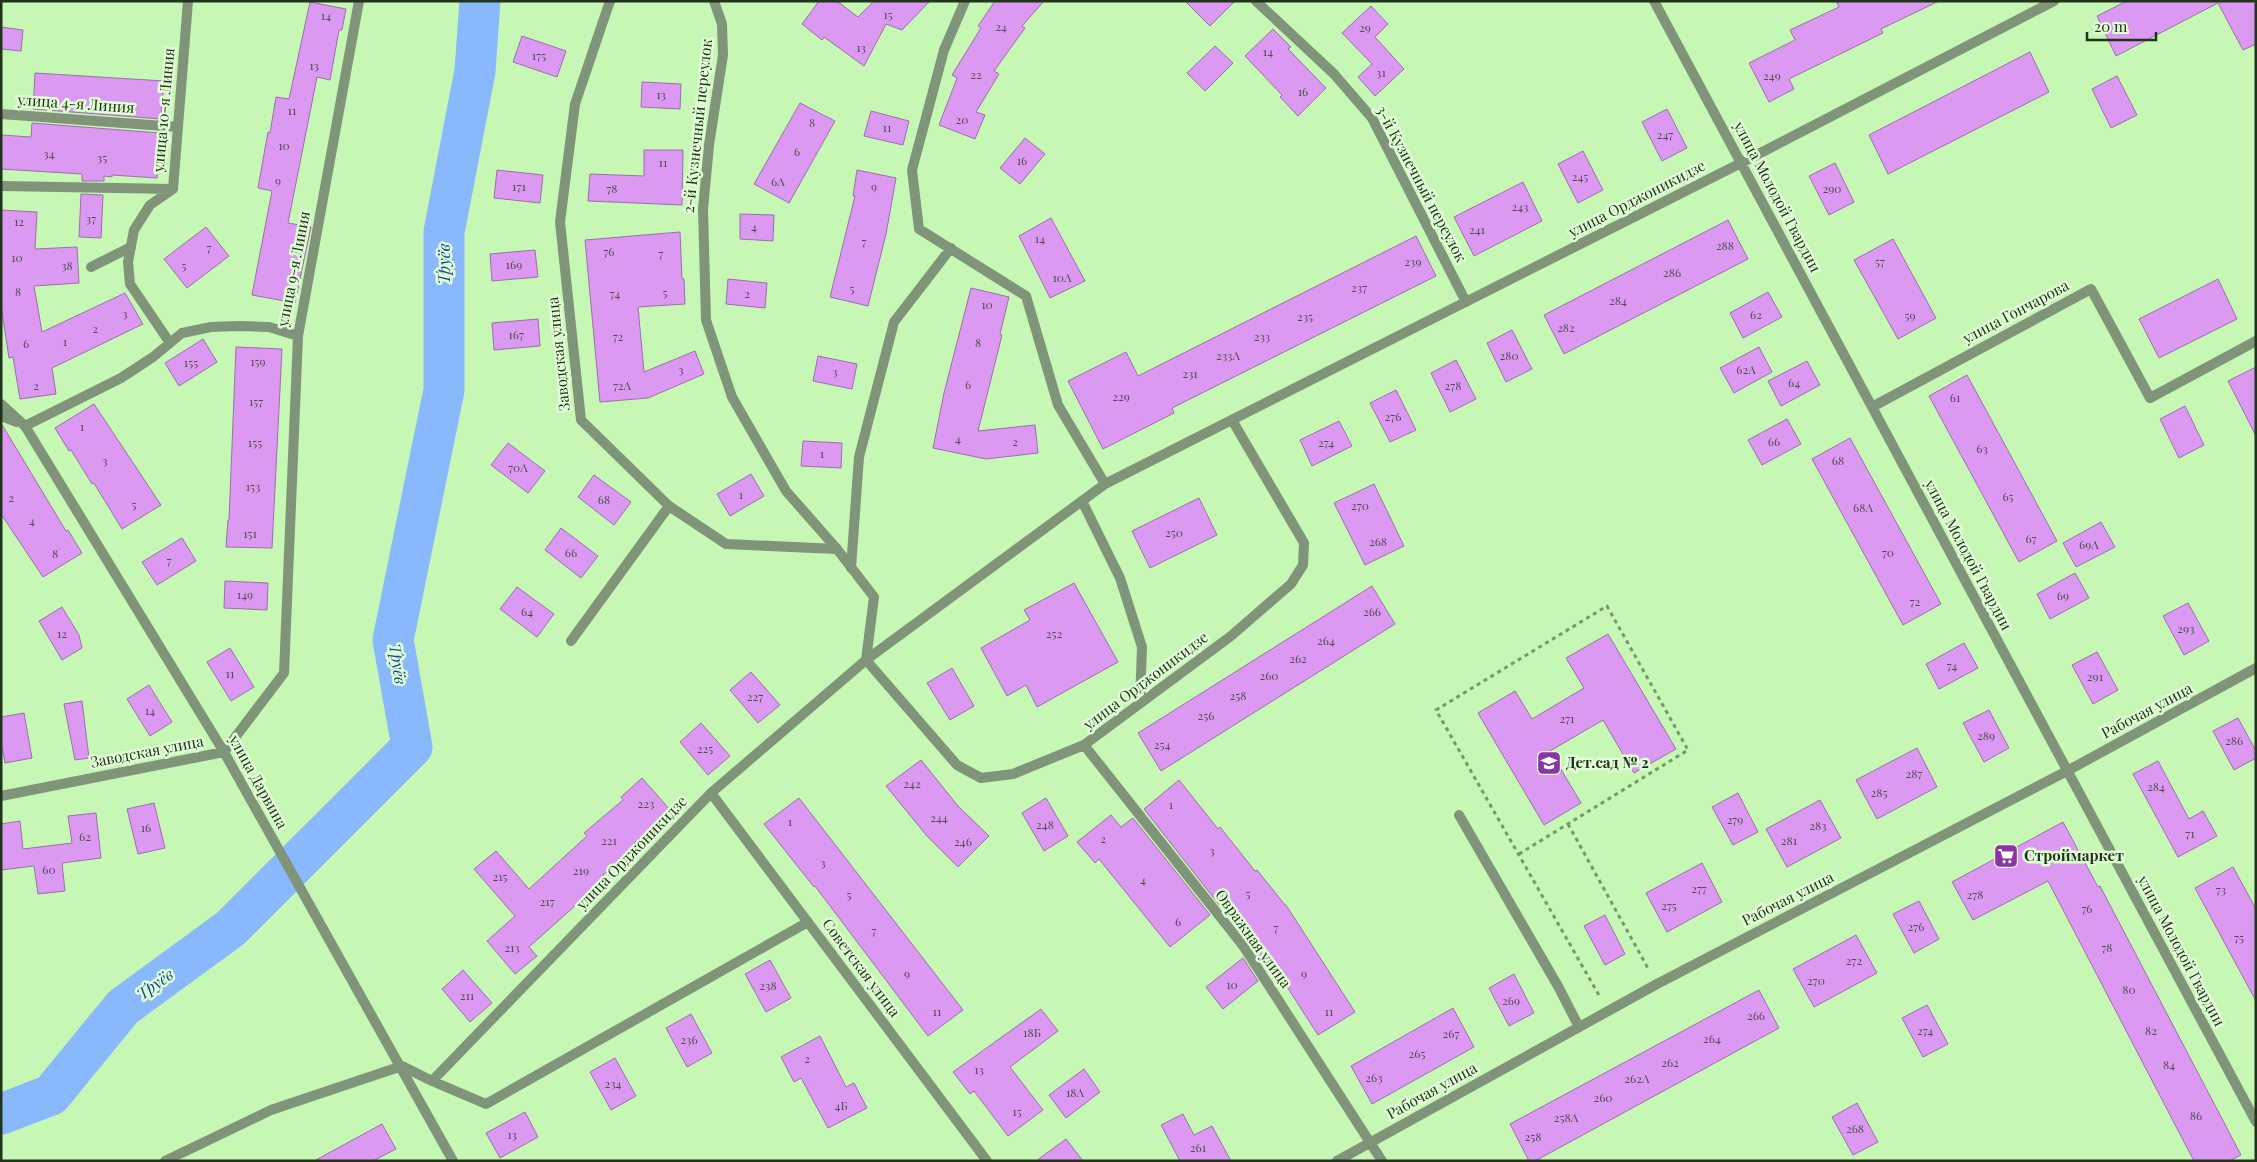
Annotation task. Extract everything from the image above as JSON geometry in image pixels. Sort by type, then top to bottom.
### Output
[{"type":"street","name":"улица 10-я Линия","points":[[170,344],[130,284],[128,262],[134,230],[150,205],[173,189],[188,1]]},
{"type":"street","name":"улица 9-я Линия","points":[[25,426],[121,378],[153,357],[182,333],[211,327],[268,327],[298,336],[359,1]]},
{"type":"street","name":"Заводская улица","points":[[610,1],[576,104],[560,222],[581,420],[669,506],[726,544],[837,548]]},
{"type":"street","name":"2-й Кузнечный переулок","points":[[714,1],[722,24],[723,55],[709,146],[703,209],[706,320],[732,398],[786,491],[837,548],[874,597],[866,660]]},
{"type":"street","points":[[965,1],[944,50],[912,170],[919,229],[1026,296],[1058,405],[1104,484]]},
{"type":"street","name":"3-й Кузнечный переулок","points":[[1256,1],[1334,74],[1372,118],[1466,302]]},
{"type":"street","name":"улица Молодой Гвардии","points":[[1654,1],[2256,1122]]},
{"type":"street","name":"улица Орджоникидзе","points":[[432,1082],[711,793],[866,660],[1104,484],[1741,163],[2054,1]]},
{"type":"street","name":"улица 4-я Линия","points":[[1,114],[178,127]]},
{"type":"street","points":[[1,186],[173,189]]},
{"type":"street","points":[[91,267],[131,247]]},
{"type":"street","points":[[851,568],[859,457],[894,322],[952,248]]},
{"type":"street","name":"улица Гончарова","points":[[1872,407],[2091,289],[2150,398],[2256,341]]},
{"type":"street","name":"Заводская улица","points":[[1,796],[224,752],[284,673],[298,336]]},
{"type":"street","name":"улица Дарвина","points":[[1,404],[25,426],[224,752],[402,1066],[453,1161]]},
{"type":"street","points":[[1,416],[25,426]]},
{"type":"street","name":"улица Орджоникидзе","points":[[866,660],[958,765],[981,778],[1013,774],[1084,746],[1231,636],[1291,584],[1303,565],[1304,543],[1232,420]]},
{"type":"street","points":[[1082,501],[1120,578],[1142,646],[1140,703]]},
{"type":"street","points":[[571,640],[669,506]]},
{"type":"street","name":"Рабочая улица","points":[[1337,1161],[1608,1010],[2066,771],[2256,668]]},
{"type":"street","name":"Овражная улица","points":[[1084,746],[1244,947],[1382,1161]]},
{"type":"street","name":"Советская улица","points":[[711,793],[986,1161]]},
{"type":"street","points":[[1459,815],[1559,988],[1579,1027]]},
{"type":"street","points":[[165,1161],[271,1110],[402,1066],[432,1082],[486,1104],[808,922]]},
{"type":"path","points":[[1519,854],[1688,750],[1608,606],[1436,710],[1608,1010]]},
{"type":"path","points":[[1568,824],[1657,984]]},
{"type":"building","points":[[819,1],[837,1],[858,17],[874,1],[930,1],[902,30],[886,24],[864,66],[824,37],[822,40],[802,24]]},
{"type":"building","points":[[995,1],[1044,1],[1022,26],[1025,28],[994,71],[999,74],[976,112],[985,115],[975,139],[939,125],[957,78],[952,75],[981,28],[978,26]]},
{"type":"building","points":[[1185,1],[1235,1],[1210,26]]},
{"type":"building","points":[[1836,1],[1939,1],[1881,29],[1883,33],[1789,79],[1794,89],[1769,102],[1749,63],[1795,40],[1790,30],[1839,7]]},
{"type":"building","points":[[2127,1],[2256,1],[2256,44],[2243,50],[2218,3],[2116,56],[2097,16]]},
{"type":"building","points":[[310,2],[346,9],[342,30],[339,30],[330,80],[317,77],[288,223],[311,227],[295,303],[252,295],[272,191],[258,188],[268,132],[270,133],[276,97],[289,99]]},
{"type":"building","points":[[1371,6],[1388,24],[1375,37],[1404,69],[1375,96],[1358,77],[1372,64],[1342,33]]},
{"type":"building","points":[[1,27],[23,30],[21,51],[1,49]]},
{"type":"building","points":[[1273,29],[1291,47],[1288,49],[1326,88],[1298,116],[1280,97],[1282,95],[1245,56]]},
{"type":"building","points":[[522,36],[566,51],[557,77],[513,62]]},
{"type":"building","points":[[1215,46],[1233,63],[1205,91],[1187,73]]},
{"type":"building","points":[[2030,52],[2049,92],[1888,174],[1869,135]]},
{"type":"building","points":[[35,73],[164,81],[161,119],[33,109]]},
{"type":"building","points":[[2117,76],[2137,115],[2111,128],[2092,89]]},
{"type":"building","points":[[642,82],[681,84],[680,109],[641,107]]},
{"type":"building","points":[[800,103],[835,121],[789,203],[754,184]]},
{"type":"building","points":[[1667,109],[1687,148],[1662,161],[1642,122]]},
{"type":"building","points":[[871,111],[909,121],[903,145],[864,136]]},
{"type":"building","points":[[32,123],[160,133],[157,178],[112,175],[112,177],[104,176],[104,181],[82,181],[82,174],[1,169],[1,135],[31,137]]},
{"type":"building","points":[[1025,138],[1045,154],[1020,184],[1000,168]]},
{"type":"building","points":[[644,150],[683,150],[682,205],[588,201],[590,174],[644,176]]},
{"type":"building","points":[[1583,151],[1603,190],[1578,203],[1558,164]]},
{"type":"building","points":[[1835,163],[1854,202],[1829,215],[1809,176]]},
{"type":"building","points":[[497,170],[543,175],[540,203],[494,198]]},
{"type":"building","points":[[857,170],[896,178],[886,234],[868,306],[830,297],[855,196],[853,196]]},
{"type":"building","points":[[1523,182],[1542,221],[1474,256],[1454,217]]},
{"type":"building","points":[[81,194],[103,195],[101,238],[79,237]]},
{"type":"building","points":[[1,210],[37,212],[35,249],[77,247],[79,283],[34,286],[42,332],[125,293],[143,324],[52,368],[56,394],[20,399],[13,357],[9,358],[1,306]]},
{"type":"building","points":[[740,214],[774,215],[773,241],[740,239]]},
{"type":"building","points":[[1051,218],[1085,281],[1050,298],[1019,236]]},
{"type":"building","points":[[1728,220],[1748,259],[1564,354],[1544,315]]},
{"type":"building","points":[[206,227],[229,256],[187,288],[164,259]]},
{"type":"building","points":[[680,232],[685,304],[638,307],[644,372],[695,351],[704,374],[648,398],[600,402],[585,240]]},
{"type":"building","points":[[1416,236],[1436,276],[1172,408],[1174,413],[1103,449],[1068,381],[1126,352],[1138,376]]},
{"type":"building","points":[[1893,239],[1936,318],[1898,339],[1854,260]]},
{"type":"building","points":[[535,250],[538,277],[492,281],[490,254]]},
{"type":"building","points":[[728,279],[767,283],[765,308],[726,304]]},
{"type":"building","points":[[2218,279],[2237,319],[2159,358],[2139,319]]},
{"type":"building","points":[[971,288],[1009,297],[1000,334],[1002,335],[978,431],[1035,425],[1038,453],[986,459],[933,448],[944,393]]},
{"type":"building","points":[[1768,292],[1782,317],[1743,338],[1730,313]]},
{"type":"building","points":[[538,319],[540,346],[494,350],[492,323]]},
{"type":"building","points":[[1512,330],[1532,369],[1506,382],[1487,343]]},
{"type":"building","points":[[203,339],[217,362],[179,386],[165,363]]},
{"type":"building","points":[[236,347],[282,349],[272,548],[226,547],[229,520]]},
{"type":"building","points":[[1759,347],[1772,372],[1734,393],[1720,368]]},
{"type":"building","points":[[818,356],[857,364],[852,389],[813,381]]},
{"type":"building","points":[[1456,360],[1476,399],[1450,412],[1431,373]]},
{"type":"building","points":[[1807,361],[1820,385],[1781,406],[1768,381]]},
{"type":"building","points":[[2256,367],[2256,436],[2228,381]]},
{"type":"building","points":[[1967,375],[2057,541],[2019,562],[1929,396]]},
{"type":"building","points":[[1396,390],[1416,430],[1390,442],[1370,403]]},
{"type":"building","points":[[94,404],[161,505],[122,529],[94,483],[92,484],[55,428]]},
{"type":"building","points":[[2185,406],[2204,445],[2179,458],[2160,419]]},
{"type":"building","points":[[1787,419],[1801,444],[1762,465],[1748,440]]},
{"type":"building","points":[[1339,421],[1352,446],[1312,466],[1300,440]]},
{"type":"building","points":[[1,423],[66,531],[68,530],[82,553],[43,577],[1,514]]},
{"type":"building","points":[[1850,438],[1941,604],[1903,625],[1812,459]]},
{"type":"building","points":[[803,441],[842,443],[841,468],[801,466]]},
{"type":"building","points":[[508,443],[545,471],[528,493],[491,465]]},
{"type":"building","points":[[751,474],[764,496],[730,516],[717,494]]},
{"type":"building","points":[[594,475],[631,502],[614,525],[578,497]]},
{"type":"building","points":[[1374,484],[1404,546],[1365,565],[1334,503]]},
{"type":"building","points":[[1199,498],[1217,535],[1150,568],[1132,531]]},
{"type":"building","points":[[2101,522],[2115,547],[2076,567],[2063,543]]},
{"type":"building","points":[[561,528],[598,556],[581,578],[545,550]]},
{"type":"building","points":[[182,538],[196,561],[157,585],[142,562]]},
{"type":"building","points":[[2075,573],[2089,598],[2050,619],[2037,594]]},
{"type":"building","points":[[225,581],[268,583],[267,610],[224,608]]},
{"type":"building","points":[[1074,583],[1118,662],[1037,707],[1026,685],[1007,696],[981,648],[1030,620],[1024,610]]},
{"type":"building","points":[[1372,586],[1395,624],[1161,771],[1138,733]]},
{"type":"building","points":[[517,587],[554,614],[537,637],[500,609]]},
{"type":"building","points":[[2188,603],[2209,641],[2184,655],[2163,616]]},
{"type":"building","points":[[62,607],[79,635],[82,648],[62,660],[39,621]]},
{"type":"building","points":[[1608,634],[1676,749],[1634,773],[1603,720],[1550,751],[1581,803],[1544,825],[1478,713],[1515,691],[1532,719],[1584,688],[1566,658]]},
{"type":"building","points":[[1964,643],[1978,668],[1939,689],[1926,664]]},
{"type":"building","points":[[230,648],[254,687],[231,701],[207,662]]},
{"type":"building","points":[[2097,652],[2118,690],[2093,704],[2072,665]]},
{"type":"building","points":[[952,668],[974,706],[950,720],[927,683]]},
{"type":"building","points":[[751,672],[780,705],[758,723],[730,690]]},
{"type":"building","points":[[149,685],[172,722],[150,736],[127,699]]},
{"type":"building","points":[[82,701],[89,758],[75,760],[64,704]]},
{"type":"building","points":[[1989,710],[2009,748],[1984,762],[1963,723]]},
{"type":"building","points":[[24,713],[32,758],[5,763],[1,742],[1,717]]},
{"type":"building","points":[[2238,718],[2256,751],[2256,758],[2234,770],[2213,731]]},
{"type":"building","points":[[701,723],[730,756],[708,775],[680,742]]},
{"type":"building","points":[[1917,748],[1937,787],[1877,819],[1856,780]]},
{"type":"building","points":[[921,760],[958,806],[989,836],[958,867],[927,836],[886,786]]},
{"type":"building","points":[[2158,761],[2189,819],[2203,811],[2217,836],[2178,857],[2133,774]]},
{"type":"building","points":[[642,778],[671,811],[632,845],[634,848],[603,875],[606,878],[529,947],[537,956],[515,974],[487,941],[515,916],[474,869],[496,851],[529,889],[587,836],[584,833],[623,800],[621,797]]},
{"type":"building","points":[[1179,780],[1218,829],[1220,827],[1255,871],[1257,870],[1286,905],[1355,1012],[1318,1035],[1275,968],[1269,973],[1254,950],[1261,944],[1227,901],[1220,906],[1144,809]]},
{"type":"building","points":[[1738,793],[1758,832],[1733,845],[1712,807]]},
{"type":"building","points":[[799,798],[963,1010],[928,1036],[815,886],[764,824]]},
{"type":"building","points":[[1046,798],[1068,836],[1044,851],[1022,813]]},
{"type":"building","points":[[1820,800],[1841,838],[1787,867],[1766,829]]},
{"type":"building","points":[[154,803],[165,848],[138,854],[127,809]]},
{"type":"building","points":[[96,813],[101,858],[62,863],[65,891],[38,894],[34,866],[1,870],[1,824],[20,821],[23,849],[72,843],[68,816]]},
{"type":"building","points":[[1111,815],[1121,827],[1133,818],[1210,915],[1170,947],[1099,859],[1095,863],[1077,842]]},
{"type":"building","points":[[2063,822],[2098,887],[2100,886],[2241,1155],[2229,1161],[2194,1161],[2048,881],[1973,920],[1952,882]]},
{"type":"building","points":[[1702,863],[1722,902],[1667,932],[1646,893]]},
{"type":"building","points":[[2233,867],[2256,909],[2256,1001],[2195,888]]},
{"type":"building","points":[[1919,901],[1939,939],[1914,953],[1893,914]]},
{"type":"building","points":[[1605,915],[1625,954],[1605,965],[1584,926]]},
{"type":"building","points":[[1856,935],[1877,973],[1814,1007],[1793,969]]},
{"type":"building","points":[[1243,958],[1258,981],[1223,1009],[1206,987]]},
{"type":"building","points":[[770,960],[791,998],[766,1012],[745,974]]},
{"type":"building","points":[[463,970],[492,1003],[470,1022],[442,989]]},
{"type":"building","points":[[1514,974],[1534,1013],[1509,1026],[1489,988]]},
{"type":"building","points":[[1759,990],[1779,1028],[1535,1161],[1529,1161],[1510,1124]]},
{"type":"building","points":[[1927,1005],[1948,1044],[1923,1057],[1902,1018]]},
{"type":"building","points":[[1453,1008],[1474,1047],[1372,1104],[1351,1066]]},
{"type":"building","points":[[1041,1009],[1058,1031],[1010,1067],[1043,1110],[1008,1136],[974,1091],[970,1094],[953,1072]]},
{"type":"building","points":[[691,1014],[712,1053],[687,1067],[666,1028]]},
{"type":"building","points":[[820,1036],[846,1087],[854,1083],[867,1108],[828,1128],[801,1078],[794,1082],[781,1057]]},
{"type":"building","points":[[615,1058],[636,1096],[611,1110],[590,1072]]},
{"type":"building","points":[[1084,1069],[1100,1092],[1066,1118],[1049,1095]]},
{"type":"building","points":[[1857,1103],[1878,1142],[1853,1155],[1832,1117]]},
{"type":"building","points":[[525,1112],[538,1137],[500,1158],[486,1133]]},
{"type":"building","points":[[1183,1114],[1194,1135],[1212,1126],[1231,1161],[1180,1161],[1161,1125]]},
{"type":"building","points":[[382,1124],[396,1149],[373,1161],[314,1161]]},
{"type":"building","points":[[1066,1139],[1083,1161],[1036,1161]]},
{"type":"waterway","name":"Труёв","points":[[1,1114],[51,1095],[123,1007],[231,928],[412,747],[393,640],[444,390],[444,232],[475,71],[480,1]]},
{"type":"place","name":"Дет.сад № 2","points":[[1549,763]]},
{"type":"place","name":"Строймаркет","points":[[2006,856]]}]
